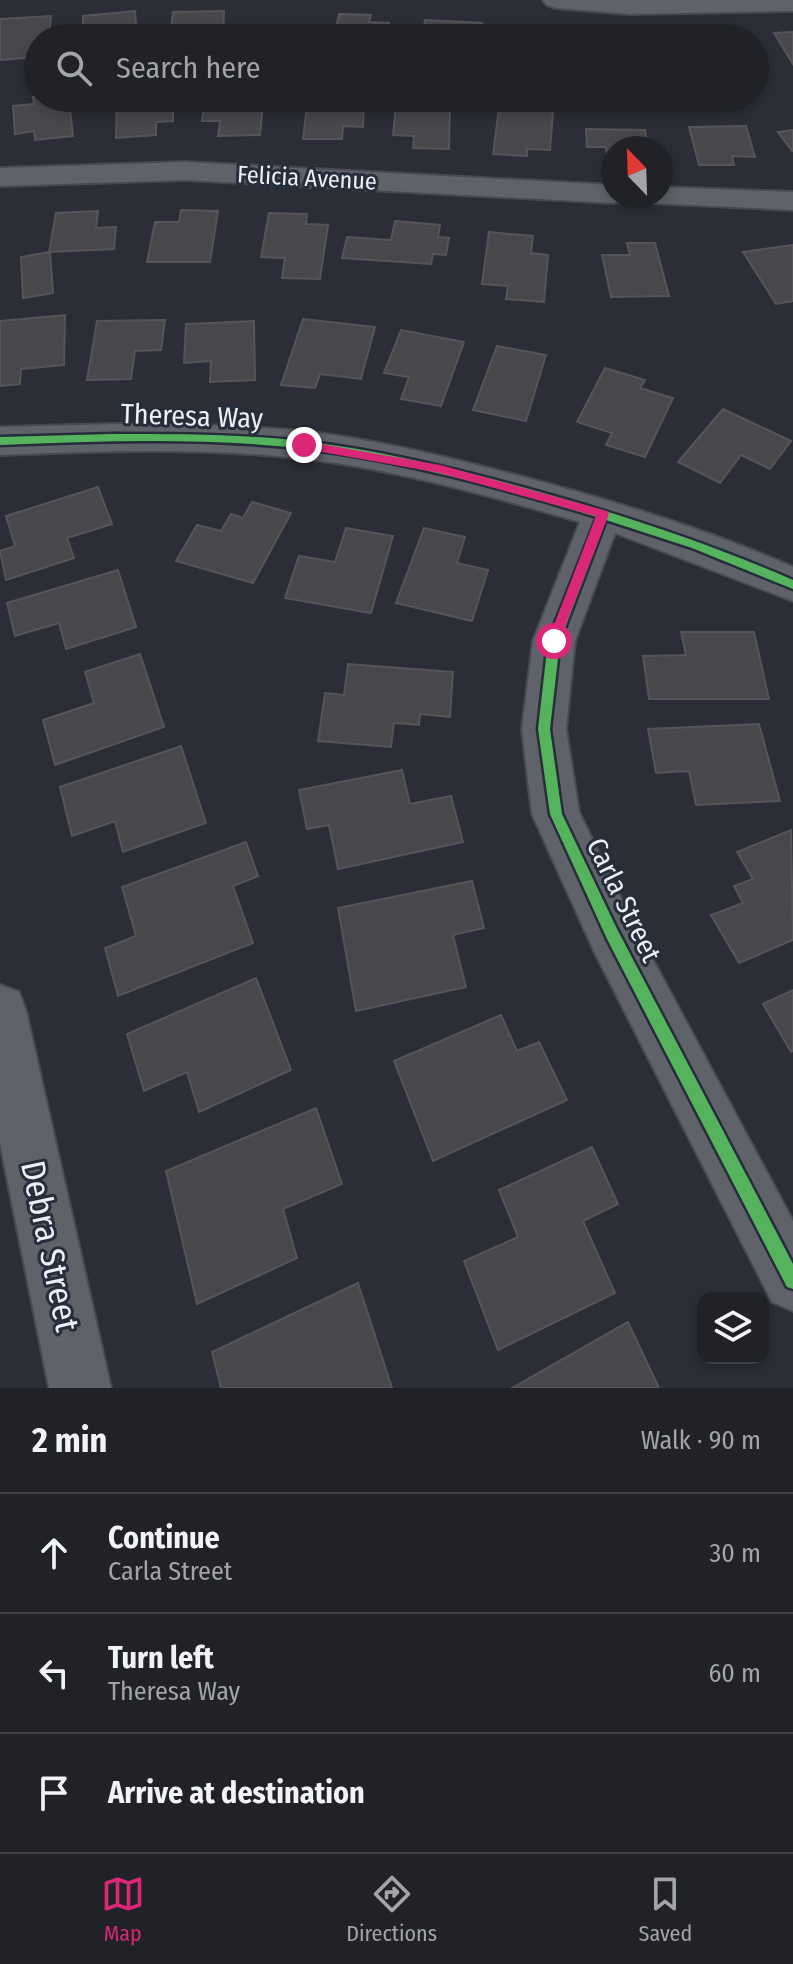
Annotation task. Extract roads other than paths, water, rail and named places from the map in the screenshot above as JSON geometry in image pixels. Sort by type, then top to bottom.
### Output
[{"type":"street","points":[[556,0],[629,6],[793,3]]},
{"type":"street","name":"Felicia Avenue","points":[[0,177],[185,171],[601,193]]},
{"type":"street","points":[[673,196],[793,201]]},
{"type":"street","name":"Theresa Way","points":[[0,441],[140,436],[304,445],[440,469],[603,514],[740,560],[793,585]]},
{"type":"street","name":"Carla Street","points":[[603,514],[554,641],[544,729],[556,814],[612,934],[793,1281]]},
{"type":"street","name":"Debra Street","points":[[0,1011],[80,1388]]}]
